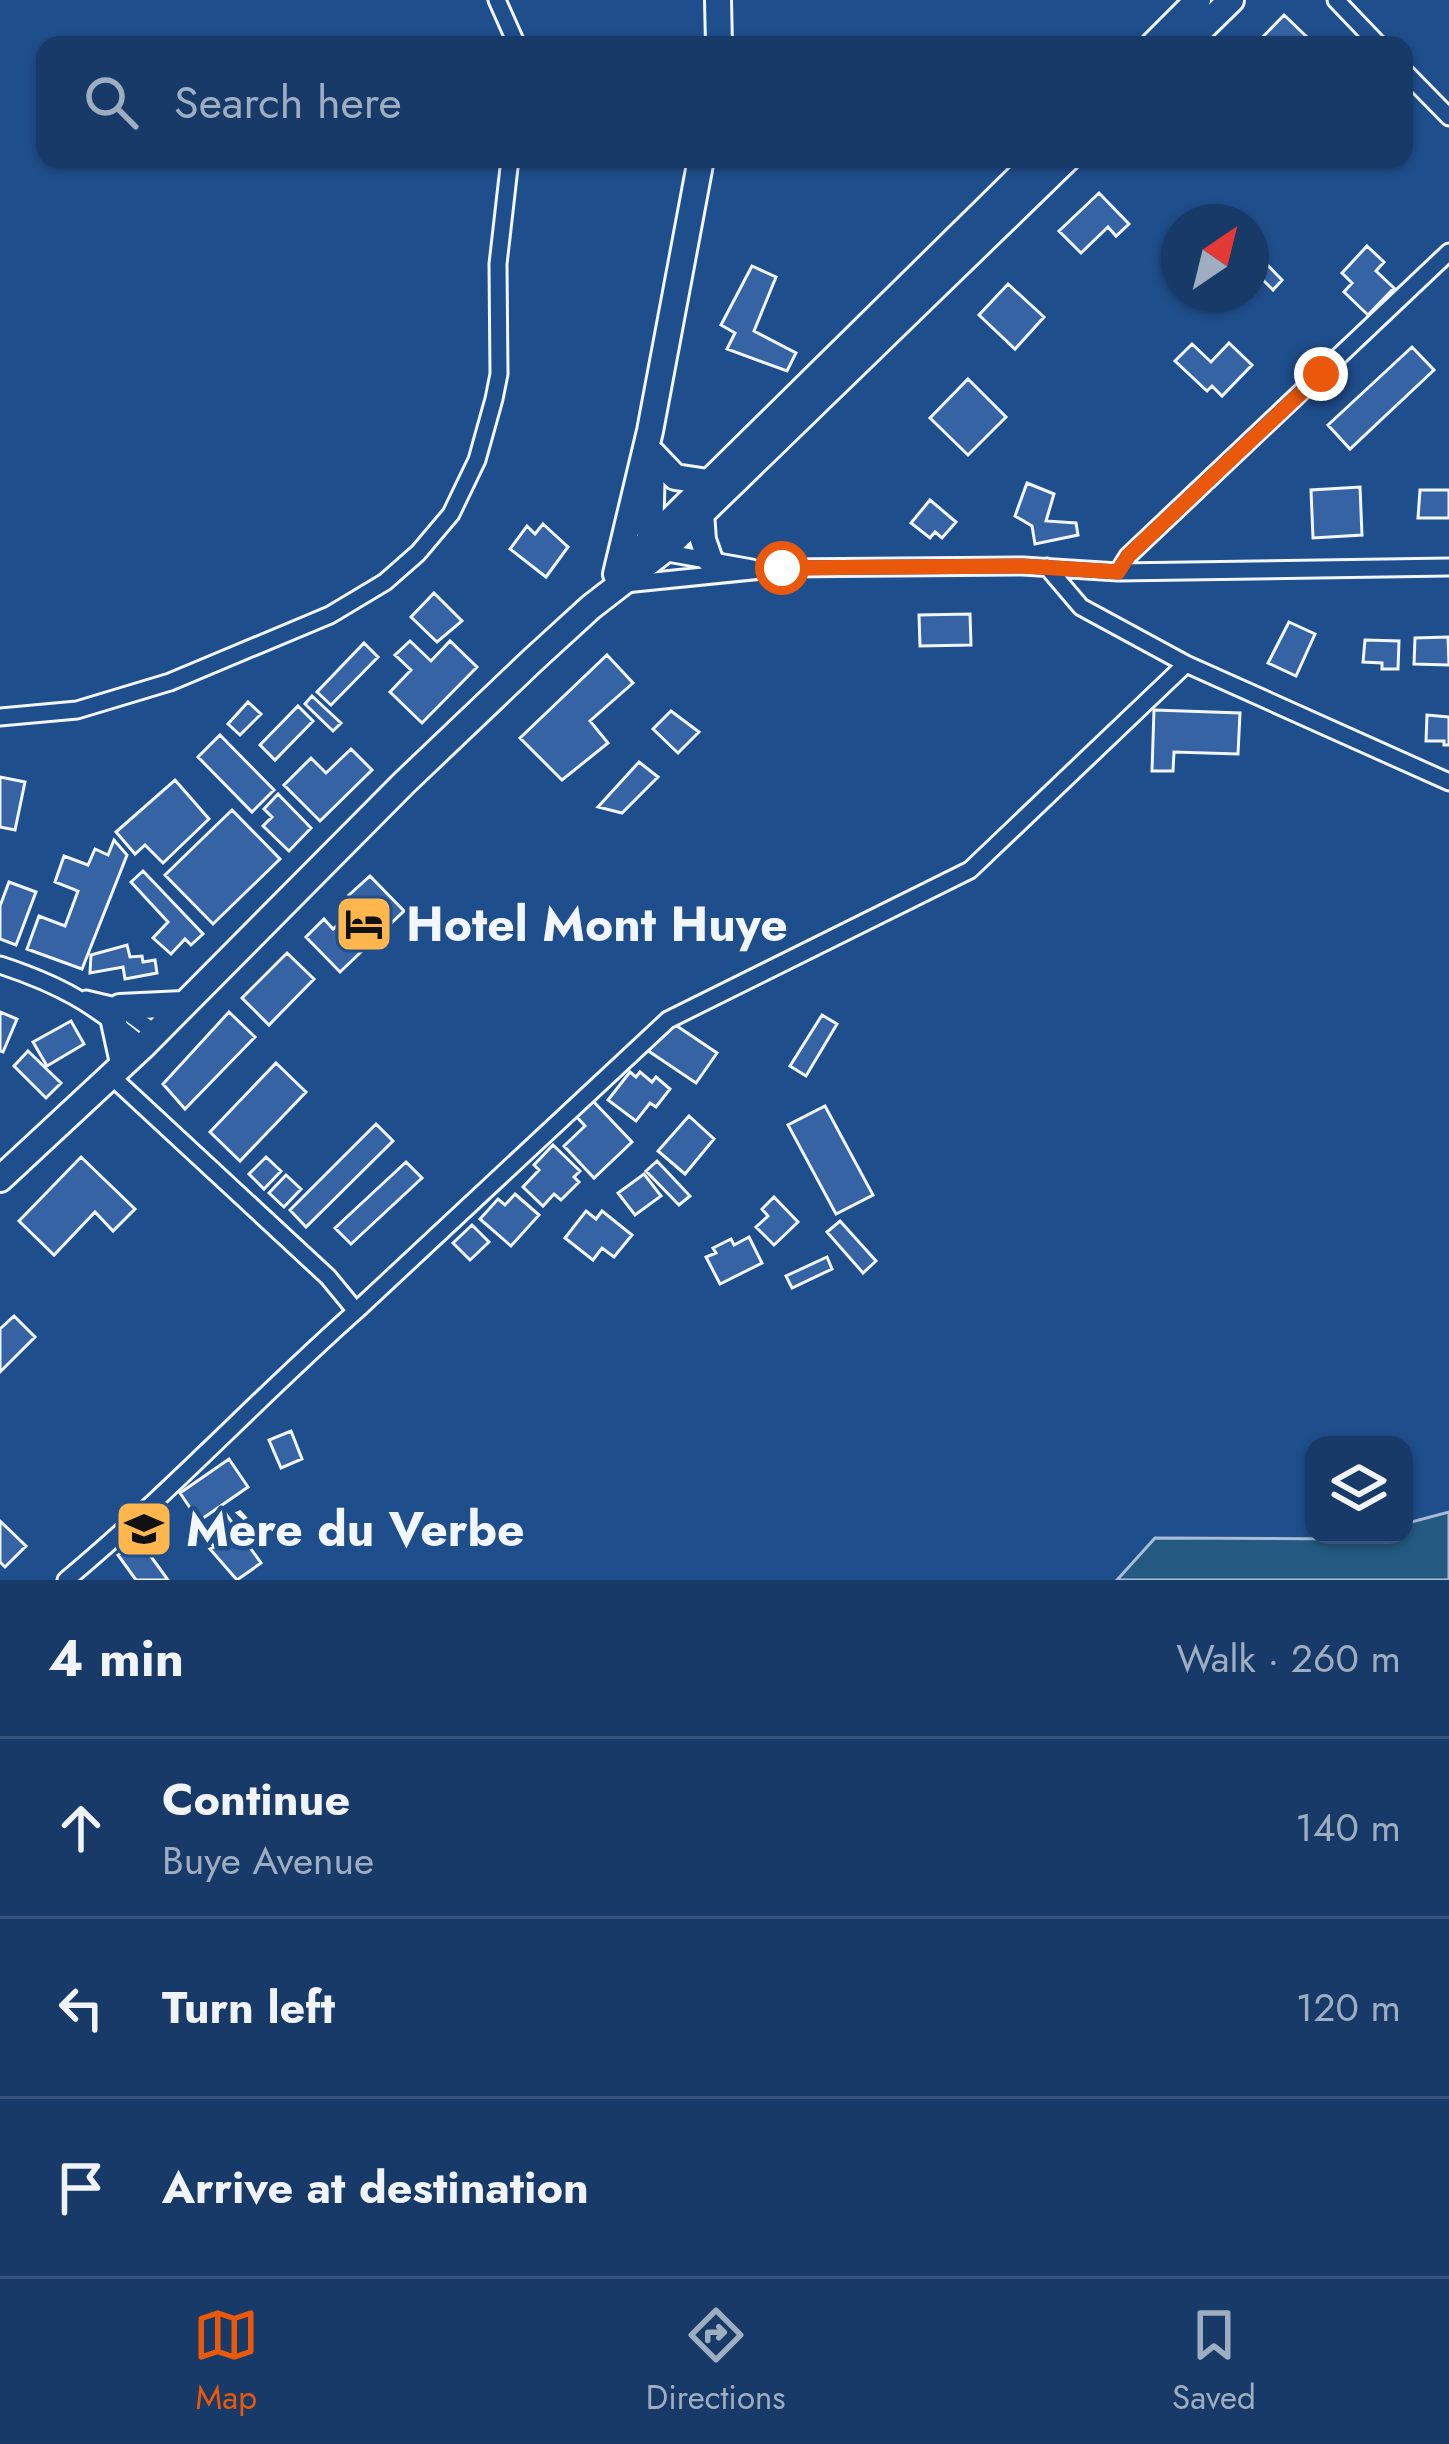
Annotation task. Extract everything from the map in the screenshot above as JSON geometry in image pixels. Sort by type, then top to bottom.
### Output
[{"type":"main road","points":[[718,0],[718,36]]},
{"type":"main road","points":[[1162,36],[1198,0]]},
{"type":"main road","points":[[1194,36],[1232,0]]},
{"type":"main road","points":[[620,579],[651,442],[699,168]]},
{"type":"main road","points":[[656,545],[701,513],[1028,168]]},
{"type":"main road","points":[[0,1179],[133,1054],[404,783],[656,545],[709,482],[780,425],[1057,168]]},
{"type":"main road","points":[[651,442],[675,476],[709,482]]},
{"type":"main road","points":[[651,442],[656,545]]},
{"type":"main road","points":[[701,513],[710,560]]},
{"type":"main road","points":[[133,1054],[117,1015],[183,1004]]},
{"type":"street","points":[[497,0],[513,36]]},
{"type":"street","points":[[1336,0],[1370,36]]},
{"type":"street","points":[[1413,80],[1449,117]]},
{"type":"street","points":[[0,717],[77,710],[170,682],[330,615],[385,582],[418,553],[451,514],[477,460],[494,399],[499,374],[498,264],[509,168]]},
{"type":"street","points":[[1118,572],[1128,556],[1449,252]]},
{"type":"street","points":[[656,545],[755,569],[1047,567],[1118,572],[1449,567]]},
{"type":"street","points":[[1047,567],[1082,607],[1186,664],[1449,782]]},
{"type":"street","points":[[620,579],[737,574],[755,569]]},
{"type":"street","points":[[66,1580],[191,1471],[282,1376],[668,1020],[970,870],[1186,664]]},
{"type":"street","points":[[0,965],[44,979],[117,1015],[133,1054],[356,1311]]},
{"type":"shaded area","points":[[1449,1512],[1449,1580],[1117,1580],[1155,1538],[1413,1544],[1413,1522]]},
{"type":"building","points":[[1284,15],[1306,36],[1264,36]]},
{"type":"building","points":[[1099,193],[1129,224],[1116,236],[1108,227],[1081,253],[1059,231]]},
{"type":"building","points":[[1367,246],[1384,262],[1376,271],[1394,288],[1368,315],[1344,292],[1352,283],[1342,273]]},
{"type":"building","points":[[752,266],[776,277],[754,331],[796,353],[787,371],[727,349],[735,333],[721,325]]},
{"type":"building","points":[[1269,267],[1282,280],[1273,290],[1269,286]]},
{"type":"building","points":[[1008,284],[1044,317],[1015,349],[979,315]]},
{"type":"building","points":[[1229,343],[1252,365],[1222,396],[1212,386],[1207,391],[1175,361],[1192,344],[1211,362]]},
{"type":"building","points":[[1412,347],[1434,370],[1350,449],[1328,425]]},
{"type":"building","points":[[968,379],[1006,417],[968,455],[930,418]]},
{"type":"building","points":[[1027,483],[1054,494],[1046,521],[1076,523],[1078,535],[1035,544],[1032,526],[1015,516]]},
{"type":"building","points":[[1360,487],[1362,535],[1313,538],[1311,490]]},
{"type":"building","points":[[1420,490],[1449,490],[1449,518],[1418,518]]},
{"type":"building","points":[[930,500],[956,522],[942,538],[935,532],[930,538],[911,523]]},
{"type":"building","points":[[543,524],[568,547],[546,577],[510,549],[527,526],[535,534]]},
{"type":"building","points":[[434,593],[462,621],[437,642],[411,617]]},
{"type":"building","points":[[970,614],[971,645],[920,646],[919,615]]},
{"type":"building","points":[[1289,622],[1315,634],[1296,676],[1268,663]]},
{"type":"building","points":[[1448,637],[1449,665],[1414,664],[1415,638]]},
{"type":"building","points":[[1365,640],[1399,641],[1398,669],[1363,662]]},
{"type":"building","points":[[410,641],[431,661],[450,641],[477,667],[422,723],[390,692],[411,670],[395,655]]},
{"type":"building","points":[[364,643],[378,657],[331,705],[317,692]]},
{"type":"building","points":[[607,655],[633,683],[590,721],[608,743],[562,780],[520,738]]},
{"type":"building","points":[[312,696],[341,723],[333,731],[305,704]]},
{"type":"building","points":[[248,702],[261,714],[240,735],[228,724]]},
{"type":"building","points":[[298,706],[313,721],[275,760],[260,745]]},
{"type":"building","points":[[1154,710],[1240,713],[1238,754],[1174,752],[1173,771],[1152,771]]},
{"type":"building","points":[[671,711],[699,732],[678,753],[653,729]]},
{"type":"building","points":[[1427,715],[1449,717],[1449,745],[1426,741]]},
{"type":"building","points":[[220,735],[274,790],[252,812],[198,757]]},
{"type":"building","points":[[351,749],[372,770],[320,821],[284,785],[311,758],[326,773]]},
{"type":"building","points":[[639,762],[658,777],[622,813],[598,807]]},
{"type":"building","points":[[0,777],[25,782],[15,830],[0,827]]},
{"type":"building","points":[[175,780],[209,819],[163,863],[145,845],[135,854],[116,832]]},
{"type":"building","points":[[278,794],[311,828],[289,851],[263,826],[272,817],[264,809]]},
{"type":"building","points":[[232,810],[280,859],[213,924],[165,875]]},
{"type":"building","points":[[114,840],[127,855],[82,969],[27,949],[39,916],[65,926],[78,891],[55,882],[64,856],[88,865],[95,849],[108,855]]},
{"type":"building","points":[[143,871],[203,934],[191,945],[185,939],[171,954],[153,938],[168,922],[131,882]]},
{"type":"building","name":"Hotel Mont Huye","points":[[370,876],[404,911],[340,972],[306,937],[324,919],[333,929],[359,905],[349,895]]},
{"type":"building","points":[[9,882],[36,892],[16,945],[0,939],[0,906]]},
{"type":"building","points":[[127,945],[130,957],[155,960],[157,973],[125,979],[123,967],[90,973],[91,955]]},
{"type":"building","points":[[287,953],[314,979],[269,1025],[242,998]]},
{"type":"building","points":[[0,1012],[17,1019],[3,1052],[0,1051]]},
{"type":"building","points":[[229,1012],[255,1037],[185,1109],[163,1084]]},
{"type":"building","points":[[822,1015],[837,1024],[806,1076],[790,1066]]},
{"type":"building","points":[[668,1020],[717,1053],[696,1083],[647,1050]]},
{"type":"building","points":[[71,1021],[84,1044],[47,1066],[33,1042]]},
{"type":"building","points":[[28,1051],[61,1083],[46,1098],[14,1066]]},
{"type":"building","points":[[276,1063],[306,1092],[240,1161],[210,1132]]},
{"type":"building","points":[[630,1072],[636,1077],[640,1072],[652,1082],[656,1077],[670,1089],[636,1121],[608,1100]]},
{"type":"building","points":[[593,1101],[632,1142],[594,1178],[564,1146],[585,1126],[577,1117]]},
{"type":"building","points":[[825,1106],[873,1195],[836,1214],[788,1125]]},
{"type":"building","points":[[689,1116],[714,1139],[685,1174],[658,1151]]},
{"type":"building","points":[[376,1124],[393,1141],[306,1227],[290,1210]]},
{"type":"building","points":[[553,1145],[580,1171],[574,1177],[579,1182],[561,1200],[554,1194],[543,1206],[523,1187],[539,1170],[534,1165]]},
{"type":"building","points":[[81,1157],[135,1209],[113,1231],[95,1212],[54,1255],[19,1221]]},
{"type":"building","points":[[266,1157],[281,1171],[264,1189],[249,1174]]},
{"type":"building","points":[[657,1161],[690,1196],[679,1205],[646,1171]]},
{"type":"building","points":[[406,1162],[422,1178],[351,1244],[335,1228]]},
{"type":"building","points":[[644,1174],[661,1196],[635,1215],[618,1193]]},
{"type":"building","points":[[286,1175],[301,1189],[284,1207],[269,1193]]},
{"type":"building","points":[[515,1194],[539,1215],[511,1246],[480,1219],[498,1199],[505,1205]]},
{"type":"building","points":[[774,1197],[798,1222],[774,1245],[756,1227],[768,1216],[762,1209]]},
{"type":"building","points":[[586,1211],[596,1219],[602,1211],[632,1235],[614,1257],[602,1248],[593,1260],[565,1238]]},
{"type":"building","points":[[840,1221],[876,1261],[863,1273],[827,1232]]},
{"type":"building","points":[[472,1225],[489,1242],[470,1260],[453,1243]]},
{"type":"building","points":[[749,1237],[762,1263],[720,1284],[706,1257],[731,1239],[734,1245]]},
{"type":"building","points":[[827,1257],[832,1269],[792,1288],[786,1276]]},
{"type":"building","points":[[14,1316],[35,1337],[0,1372],[0,1329]]},
{"type":"building","points":[[291,1431],[302,1459],[281,1468],[269,1440]]},
{"type":"building","name":"Mère du Verbe","points":[[229,1459],[248,1487],[199,1521],[180,1493]]},
{"type":"building","points":[[226,1514],[261,1563],[237,1580],[210,1549],[214,1547],[202,1531]]},
{"type":"building","points":[[0,1521],[26,1546],[5,1567],[0,1562]]},
{"type":"building","name":"Mère du Verbe","points":[[139,1540],[168,1580],[136,1580],[118,1555]]},
{"type":"place","name":"Hotel Mont Huye","points":[[364,924]]},
{"type":"place","name":"Mère du Verbe","points":[[144,1529]]},
{"type":"route","points":[[782,568],[1023,566],[1118,572],[1128,556],[1321,374]]}]
